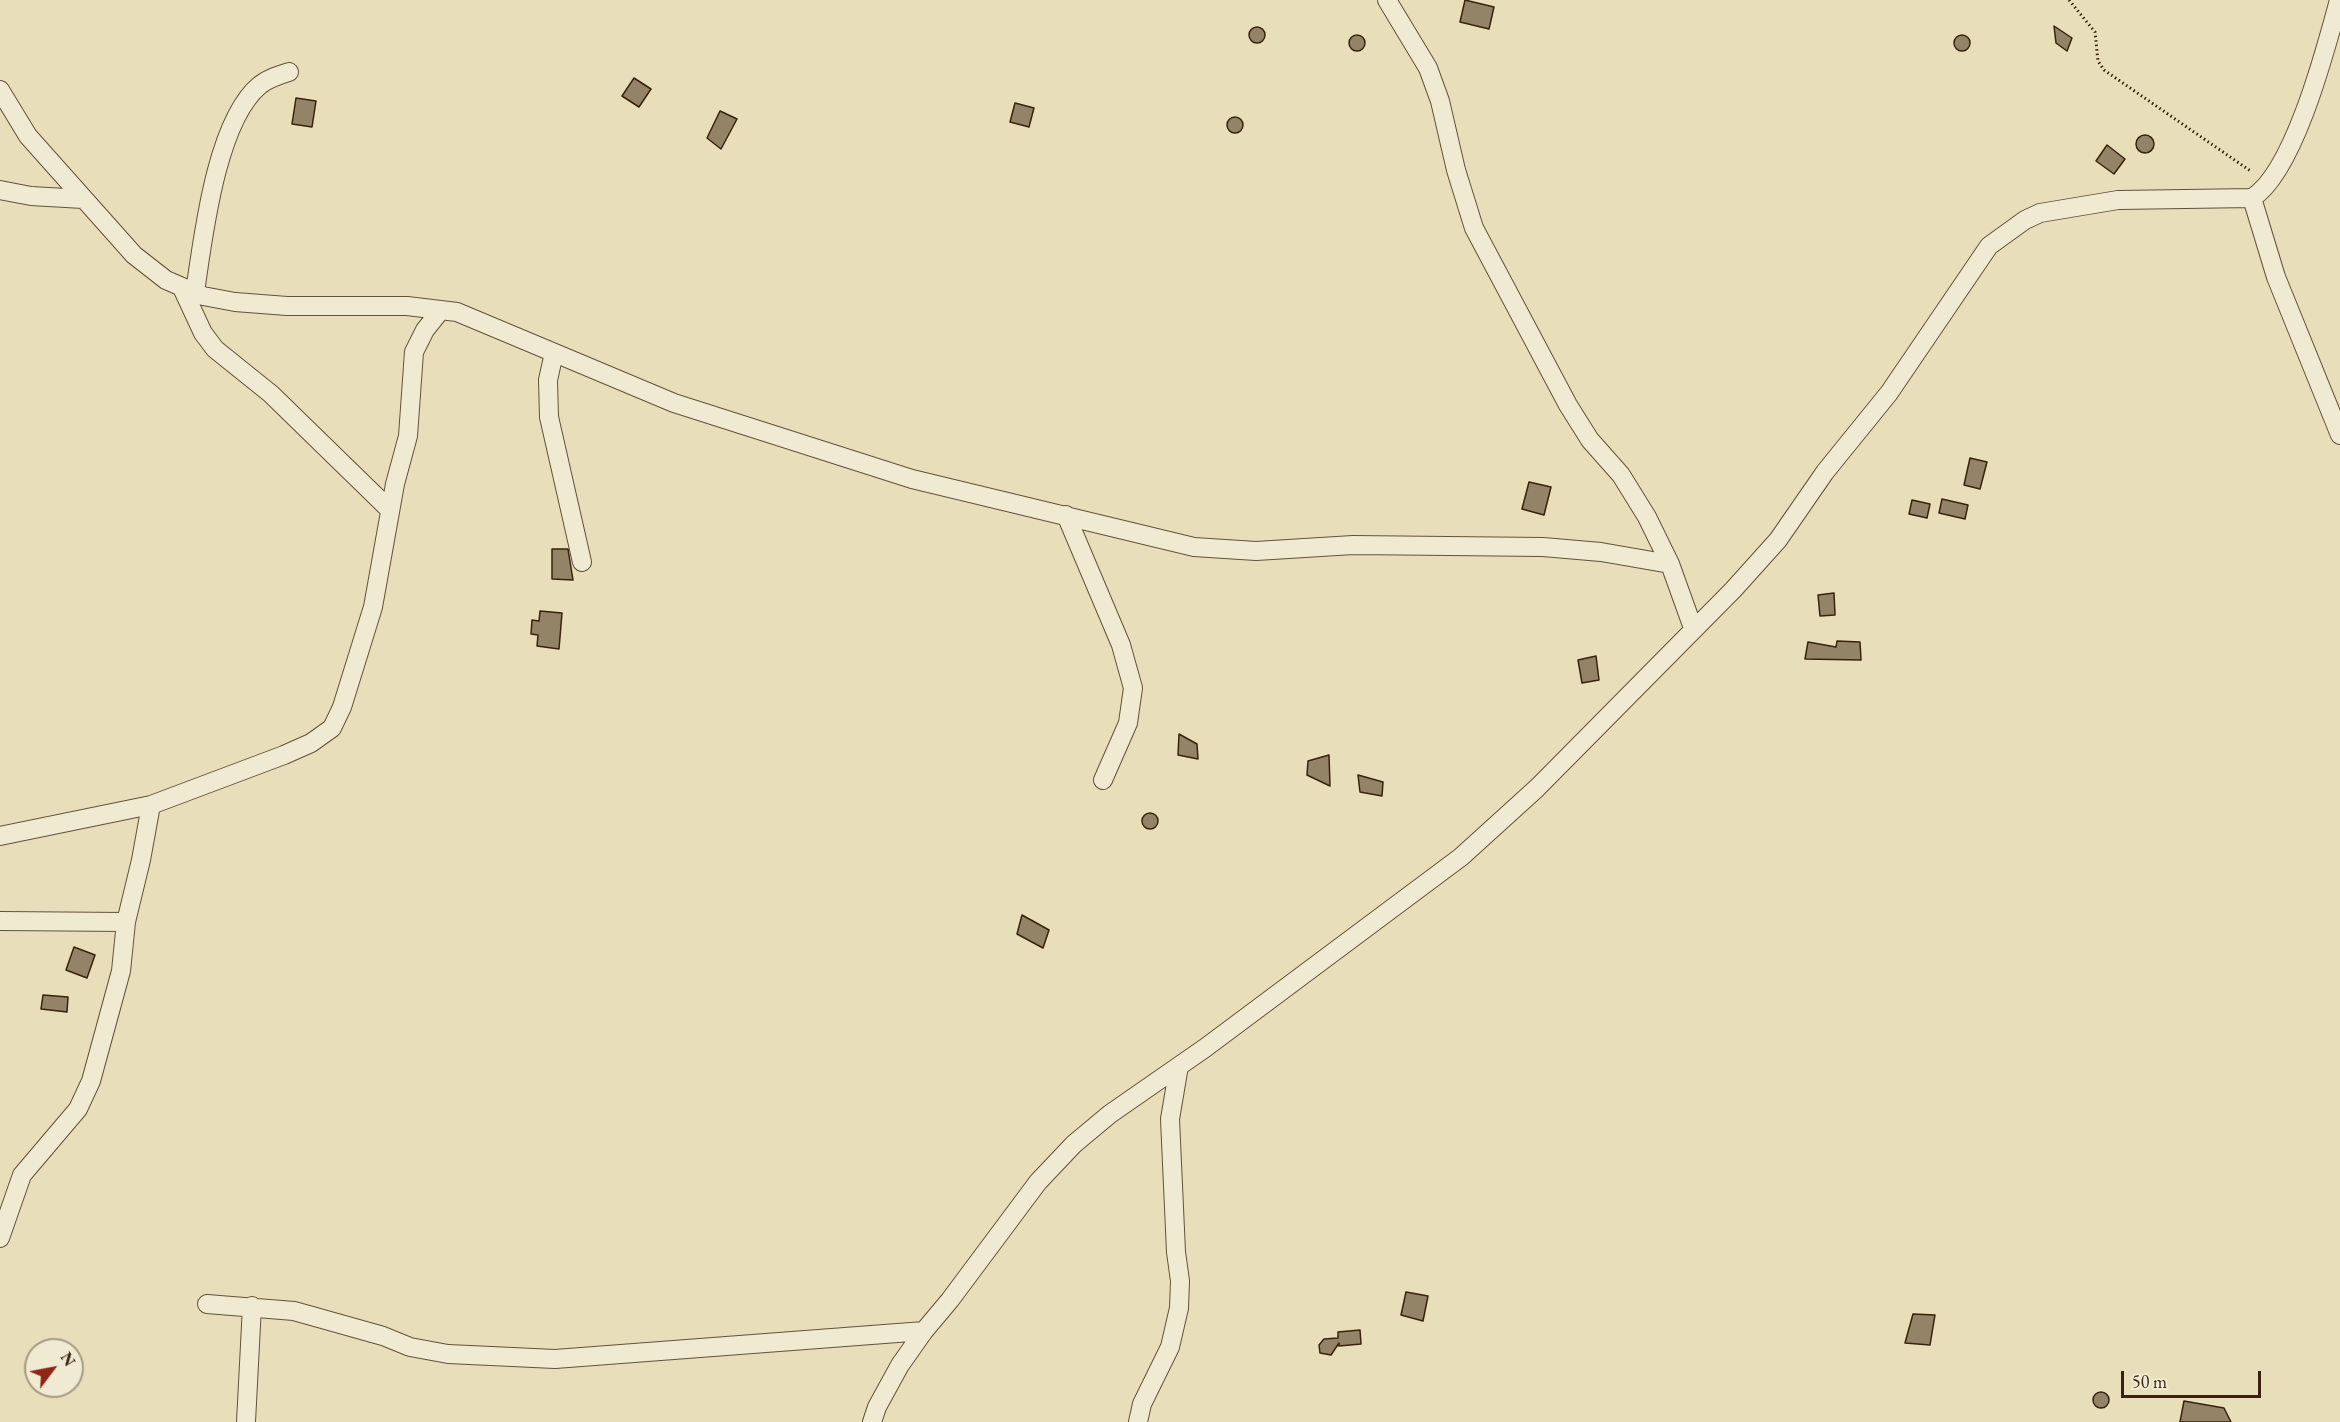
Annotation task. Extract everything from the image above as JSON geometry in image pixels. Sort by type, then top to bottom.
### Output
[{"type":"street","points":[[1387,0],[1428,68],[1440,101],[1456,170],[1474,228],[1502,285],[1568,405],[1590,440],[1621,475],[1647,518],[1670,564],[1693,628]]},
{"type":"street","points":[[872,1422],[900,1365],[924,1330],[950,1300],[1019,1205],[1060,1160],[1110,1114],[1179,1066],[1461,857],[1538,788],[1693,628],[1733,590],[1778,540],[1825,472],[1889,393],[1989,246],[2006,232],[2040,213],[2118,200],[2252,198],[2269,183],[2292,144],[2325,51],[2338,0]]},
{"type":"street","points":[[289,72],[273,77],[260,85],[247,100],[232,128],[220,161],[189,291],[203,333],[215,349],[271,394],[390,510]]},
{"type":"street","points":[[0,90],[28,136],[134,255],[166,280],[189,291],[235,302],[286,306],[407,306],[441,310],[478,320],[674,403],[912,479],[1194,547],[1226,550],[1353,545],[1543,547],[1601,552],[1670,564]]},
{"type":"street","points":[[0,190],[31,196],[83,199]]},
{"type":"street","points":[[2252,198],[2276,277],[2340,435]]},
{"type":"street","points":[[0,836],[151,805],[284,755],[311,743],[332,728],[342,707],[373,607],[390,510],[408,436],[414,351],[425,330],[441,310]]},
{"type":"street","points":[[554,353],[548,380],[549,417],[582,562]]},
{"type":"street","points":[[1066,515],[1121,645],[1132,688],[1128,723],[1103,780]]},
{"type":"street","points":[[0,1238],[22,1175],[78,1109],[91,1082],[120,971],[126,922],[151,805]]},
{"type":"street","points":[[0,921],[126,922]]},
{"type":"street","points":[[1138,1422],[1142,1404],[1170,1347],[1179,1308],[1180,1281],[1176,1252],[1170,1119],[1179,1066]]},
{"type":"street","points":[[207,1304],[294,1311],[332,1320],[410,1347],[448,1354],[555,1359],[924,1330]]},
{"type":"street","points":[[246,1422],[252,1306]]},
{"type":"path","points":[[2069,0],[2092,26],[2098,61],[2104,70],[2269,183]]},
{"type":"building","points":[[1465,0],[1494,7],[1489,29],[1460,22]]},
{"type":"building","points":[[2054,26],[2072,38],[2067,51],[2056,43]]},
{"type":"building","points":[[1254,27],[1260,27],[1265,35],[1263,41],[1254,43],[1249,38],[1249,32]]},
{"type":"building","points":[[1354,35],[1360,35],[1365,43],[1363,49],[1354,51],[1349,46],[1349,40]]},
{"type":"building","points":[[1959,35],[1965,35],[1970,43],[1968,49],[1959,51],[1954,46],[1954,40]]},
{"type":"building","points":[[634,78],[651,89],[639,107],[622,96]]},
{"type":"building","points":[[296,98],[316,101],[312,127],[292,124]]},
{"type":"building","points":[[1015,103],[1034,108],[1029,127],[1010,122]]},
{"type":"building","points":[[720,111],[737,119],[721,149],[707,138]]},
{"type":"building","points":[[1232,117],[1238,117],[1243,125],[1241,131],[1232,133],[1227,128],[1227,122]]},
{"type":"building","points":[[2145,135],[2151,138],[2154,144],[2151,150],[2145,153],[2139,150],[2136,144],[2139,138]]},
{"type":"building","points":[[2107,145],[2125,159],[2114,174],[2096,161]]},
{"type":"building","points":[[1970,458],[1987,462],[1980,489],[1964,485]]},
{"type":"building","points":[[1529,482],[1551,487],[1544,515],[1522,509]]},
{"type":"building","points":[[1942,499],[1968,505],[1965,519],[1939,513]]},
{"type":"building","points":[[1912,500],[1930,504],[1927,518],[1909,514]]},
{"type":"building","points":[[552,549],[568,549],[573,580],[552,579]]},
{"type":"building","points":[[1834,593],[1835,615],[1820,616],[1818,595]]},
{"type":"building","points":[[540,611],[562,613],[559,649],[537,646],[538,635],[531,634],[532,620],[539,621]]},
{"type":"building","points":[[1837,641],[1860,642],[1861,660],[1805,659],[1808,642],[1836,647]]},
{"type":"building","points":[[1596,656],[1599,680],[1582,683],[1578,660]]},
{"type":"building","points":[[1179,734],[1197,744],[1198,759],[1178,755]]},
{"type":"building","points":[[1329,755],[1330,786],[1307,775],[1308,761]]},
{"type":"building","points":[[1358,775],[1383,782],[1382,796],[1360,792]]},
{"type":"building","points":[[1147,813],[1153,813],[1158,821],[1156,827],[1147,829],[1142,824],[1142,818]]},
{"type":"building","points":[[1022,915],[1049,930],[1043,948],[1017,934]]},
{"type":"building","points":[[74,947],[95,955],[87,978],[66,970]]},
{"type":"building","points":[[43,995],[68,997],[67,1012],[41,1009]]},
{"type":"building","points":[[1406,1292],[1428,1296],[1423,1321],[1401,1315]]},
{"type":"building","points":[[1913,1314],[1935,1315],[1930,1345],[1905,1343]]},
{"type":"building","points":[[1360,1330],[1361,1344],[1339,1346],[1339,1343],[1331,1355],[1320,1353],[1319,1345],[1324,1339],[1338,1338],[1338,1332]]},
{"type":"building","points":[[2098,1392],[2104,1392],[2109,1400],[2107,1406],[2098,1408],[2093,1403],[2093,1397]]},
{"type":"building","points":[[2184,1401],[2224,1408],[2231,1422],[2180,1422]]}]
